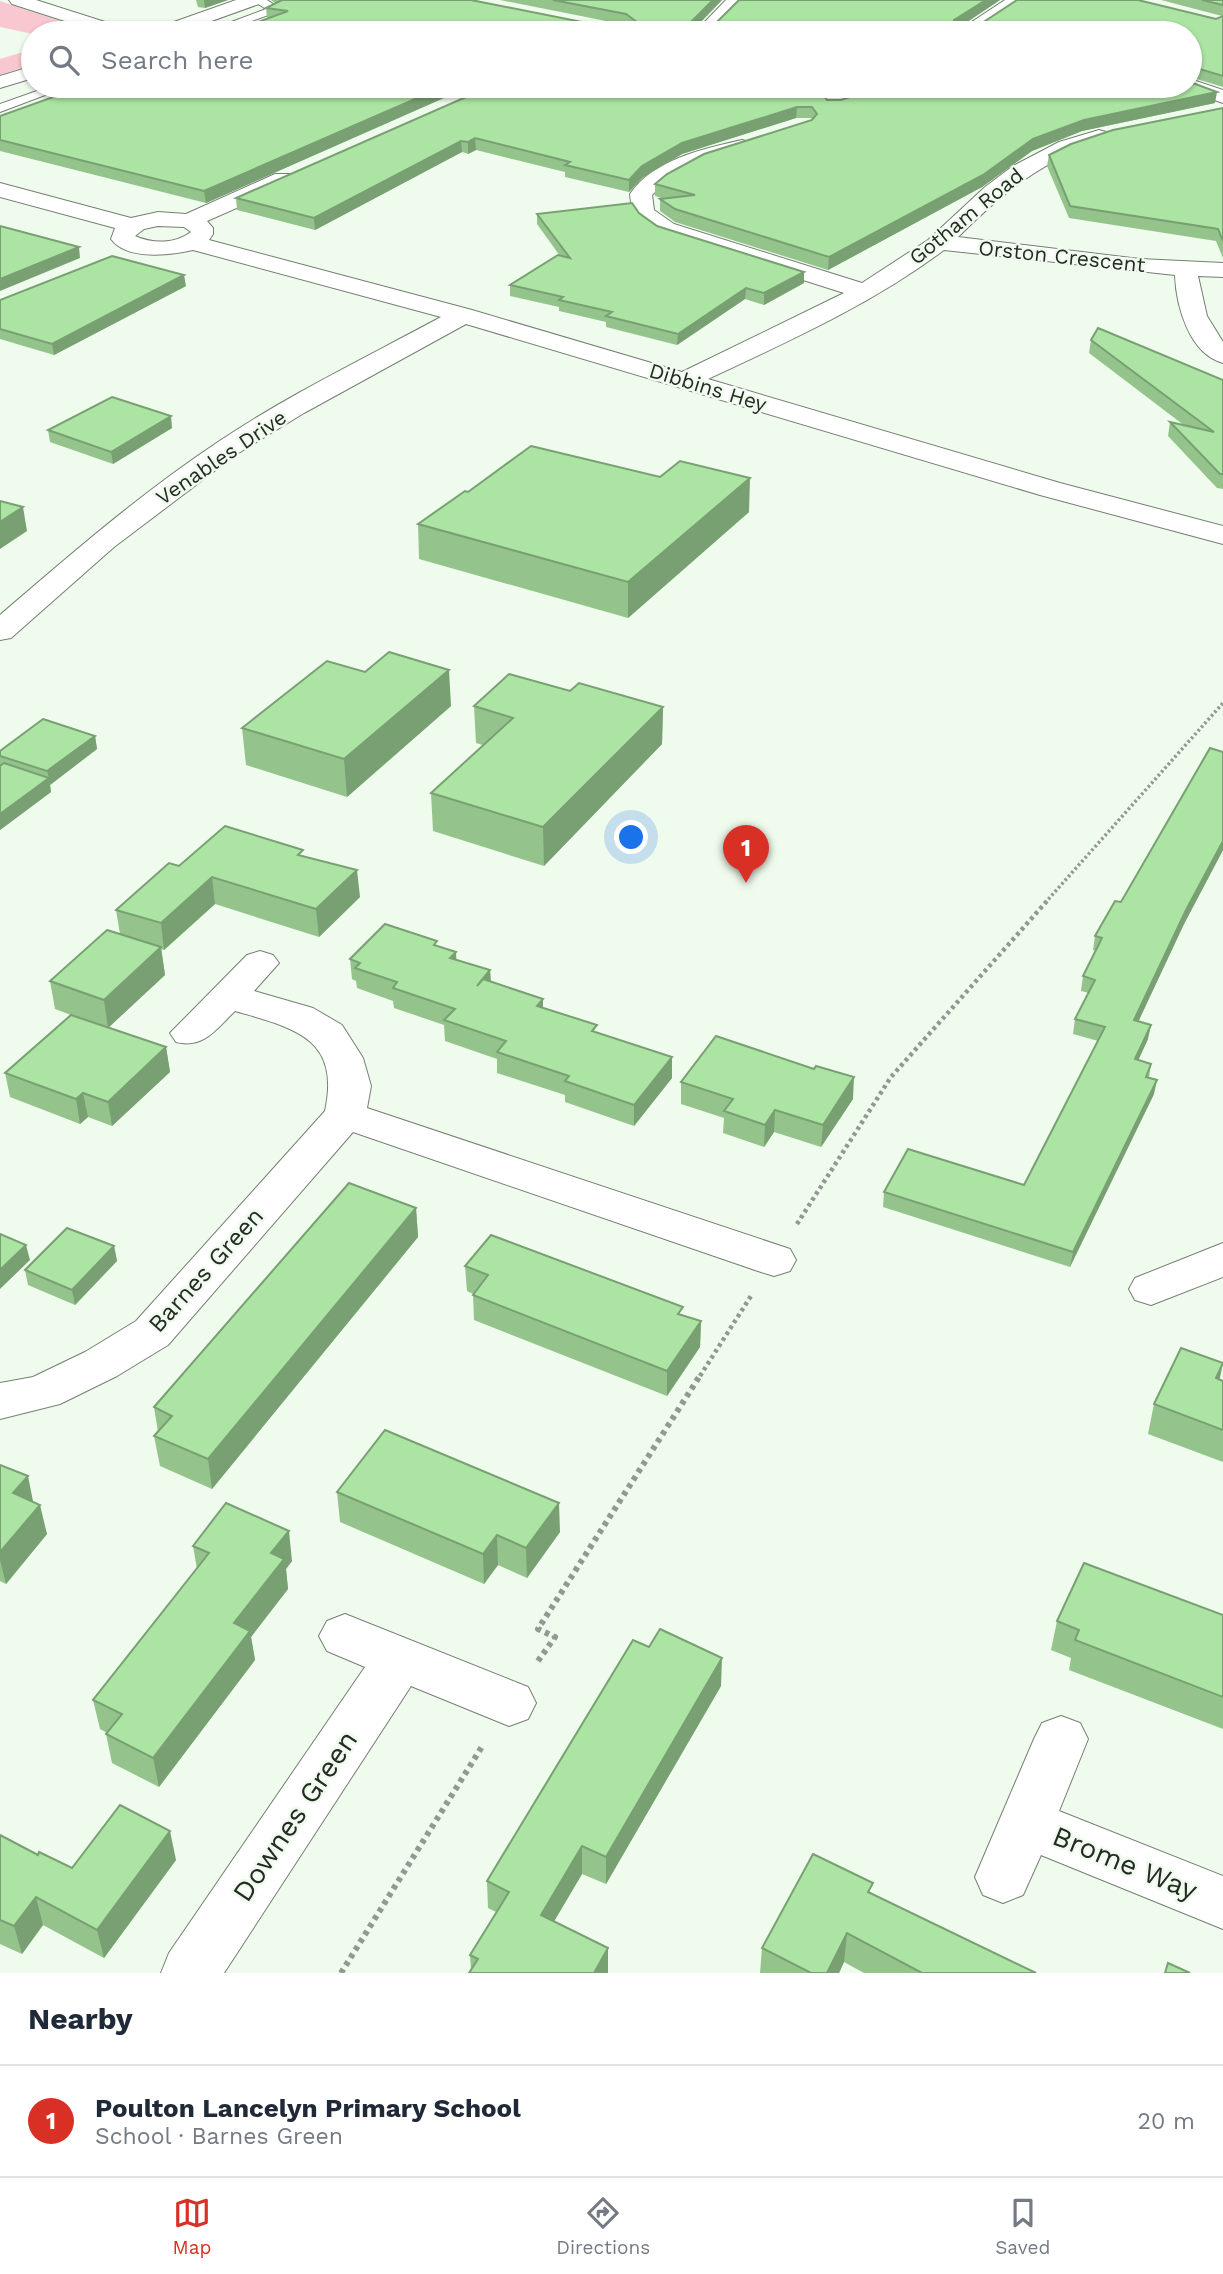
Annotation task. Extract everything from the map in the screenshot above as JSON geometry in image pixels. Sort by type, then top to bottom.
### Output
[{"type":"street","points":[[18,0],[83,21]]},
{"type":"street","points":[[196,21],[256,0]]},
{"type":"street","points":[[715,21],[736,0]]},
{"type":"street","points":[[984,21],[1018,0]]},
{"type":"street","points":[[0,82],[21,76]]},
{"type":"street","points":[[1202,95],[1219,109]]},
{"type":"street","name":"Gotham Road","points":[[685,380],[864,292],[938,242],[1001,185],[1030,164],[1090,138],[1125,130]]},
{"type":"street","points":[[759,140],[681,164],[651,182],[641,194],[643,213],[666,229],[864,292]]},
{"type":"street","points":[[190,231],[303,170]]},
{"type":"street","name":"Dibbins Hey","points":[[0,190],[170,247],[190,231],[1038,486],[1223,535]]},
{"type":"street","points":[[110,256],[134,236]]},
{"type":"street","name":"Orston Crescent","points":[[938,242],[1140,266],[1223,270]]},
{"type":"street","points":[[1186,268],[1187,296],[1195,317],[1212,347],[1223,355]]},
{"type":"street","name":"Venables Drive","points":[[0,631],[104,541],[227,448],[295,407],[463,315]]},
{"type":"street","points":[[190,1033],[260,963]]},
{"type":"street","points":[[228,996],[299,1017],[328,1034],[343,1058],[351,1086],[345,1115],[774,1260]]},
{"type":"street","name":"Barnes Green","points":[[0,1401],[43,1392],[101,1364],[152,1333],[345,1115]]},
{"type":"street","points":[[1151,1289],[1223,1259]]},
{"type":"street","points":[[345,1636],[509,1703]]},
{"type":"street","name":"Downes Green","points":[[190,1973],[400,1659]]},
{"type":"street","name":"Brome Way","points":[[1003,1877],[1061,1739]]},
{"type":"street","name":"Brome Way","points":[[1026,1823],[1223,1903]]},
{"type":"lane","points":[[243,21],[276,10],[256,0]]},
{"type":"lane","points":[[0,108],[29,98]]},
{"type":"path","points":[[341,1973],[509,1703],[555,1637],[538,1629],[891,1077],[1223,703]]},
{"type":"shaded area","points":[[0,1],[61,21],[21,21],[21,31],[0,27]]},
{"type":"shaded area","points":[[21,53],[21,68],[0,75],[0,59]]},
{"type":"building","points":[[282,0],[471,0],[577,21],[261,21],[288,11],[266,8]]},
{"type":"building","points":[[553,0],[713,0],[692,21],[636,21],[626,14]]},
{"type":"building","points":[[739,0],[986,0],[954,20],[718,21]]},
{"type":"building","points":[[1017,0],[1138,0],[1216,19],[1223,16],[1223,76],[1202,70],[1202,21],[985,21]]},
{"type":"building","points":[[1202,0],[1223,0],[1223,5]]},
{"type":"building","points":[[1202,86],[1217,92],[1202,95]]},
{"type":"building","points":[[50,98],[417,98],[204,191],[0,140],[0,116]]},
{"type":"building","points":[[464,98],[1188,98],[1084,120],[1033,139],[983,175],[829,257],[675,209],[660,199],[695,195],[655,184],[667,174],[704,154],[812,120],[817,114],[812,107],[797,107],[682,143],[642,166],[629,180],[565,165],[570,162],[475,138],[468,142],[461,141],[314,218],[236,198]]},
{"type":"building","points":[[1223,108],[1223,241],[1218,229],[1070,206],[1049,155],[1071,144],[1113,130]]},
{"type":"building","points":[[632,203],[639,213],[657,226],[804,272],[764,293],[746,288],[678,334],[606,316],[612,312],[559,300],[563,297],[510,285],[558,255],[570,258],[537,214]]},
{"type":"building","points":[[0,226],[79,247],[0,279]]},
{"type":"building","points":[[112,256],[184,275],[52,344],[0,329],[0,300]]},
{"type":"building","points":[[1098,328],[1223,380],[1223,474],[1220,474],[1170,422],[1214,432],[1091,340]]},
{"type":"building","points":[[112,397],[171,416],[111,452],[48,430]]},
{"type":"building","points":[[531,446],[660,477],[680,461],[750,478],[628,582],[418,524]]},
{"type":"building","points":[[0,501],[23,507],[0,522]]},
{"type":"building","points":[[389,652],[449,670],[344,759],[242,728],[327,661],[365,672]]},
{"type":"building","points":[[509,674],[570,691],[579,683],[663,707],[543,827],[431,793],[513,718],[474,706]]},
{"type":"building","points":[[43,719],[95,736],[47,771],[0,756],[0,751]]},
{"type":"building","points":[[1210,748],[1223,752],[1223,841],[1186,910],[1134,1020],[1151,1025],[1135,1059],[1151,1064],[1146,1077],[1157,1080],[1073,1252],[884,1192],[908,1149],[1024,1185],[1105,1027],[1075,1019],[1095,980],[1083,976],[1102,938],[1095,936],[1115,901],[1121,902]]},
{"type":"building","points":[[4,763],[49,778],[0,814],[0,766]]},
{"type":"building","points":[[225,826],[303,850],[298,855],[357,870],[316,909],[212,877],[161,923],[116,910],[169,863],[179,866]]},
{"type":"building","points":[[385,924],[437,941],[434,945],[456,952],[450,958],[490,970],[477,986],[483,979],[543,999],[537,1006],[597,1025],[592,1031],[672,1057],[634,1105],[565,1081],[569,1076],[497,1052],[506,1041],[444,1020],[455,1009],[393,988],[397,982],[355,968],[360,963],[350,959]]},
{"type":"building","points":[[107,930],[161,947],[104,1000],[50,981]]},
{"type":"building","points":[[71,1015],[166,1047],[108,1102],[83,1093],[76,1099],[5,1073]]},
{"type":"building","points":[[716,1036],[814,1069],[816,1066],[854,1077],[823,1125],[775,1110],[765,1125],[724,1111],[733,1099],[681,1082]]},
{"type":"building","points":[[349,1183],[416,1208],[208,1459],[154,1436],[172,1416],[154,1407]]},
{"type":"building","points":[[67,1228],[114,1246],[72,1290],[25,1270]]},
{"type":"building","points":[[0,1234],[26,1245],[0,1270]]},
{"type":"building","points":[[491,1235],[683,1307],[678,1314],[701,1321],[667,1371],[473,1295],[488,1275],[465,1266]]},
{"type":"building","points":[[1181,1348],[1223,1363],[1216,1378],[1223,1381],[1223,1430],[1154,1404]]},
{"type":"building","points":[[385,1430],[559,1503],[526,1548],[497,1535],[483,1554],[337,1492]]},
{"type":"building","points":[[0,1465],[28,1476],[13,1493],[40,1505],[0,1552]]},
{"type":"building","points":[[226,1503],[289,1531],[271,1553],[284,1559],[234,1623],[250,1631],[153,1758],[106,1734],[122,1714],[93,1700],[209,1553],[193,1546]]},
{"type":"building","points":[[1084,1563],[1223,1615],[1223,1697],[1075,1640],[1079,1630],[1057,1621]]},
{"type":"building","points":[[660,1629],[722,1658],[606,1857],[582,1846],[541,1915],[608,1948],[594,1973],[469,1973],[478,1959],[470,1955],[509,1892],[487,1881],[633,1640],[649,1647]]},
{"type":"building","points":[[120,1805],[170,1831],[97,1930],[36,1897],[14,1926],[0,1920],[0,1835],[38,1855],[39,1852],[72,1868]]},
{"type":"building","points":[[813,1854],[873,1883],[868,1892],[1036,1973],[922,1973],[847,1933],[827,1973],[811,1973],[762,1948]]},
{"type":"building","points":[[1168,1963],[1190,1973],[1165,1973]]},
{"type":"place","name":"Poulton Lancelyn Primary School","points":[[746,883]]}]
